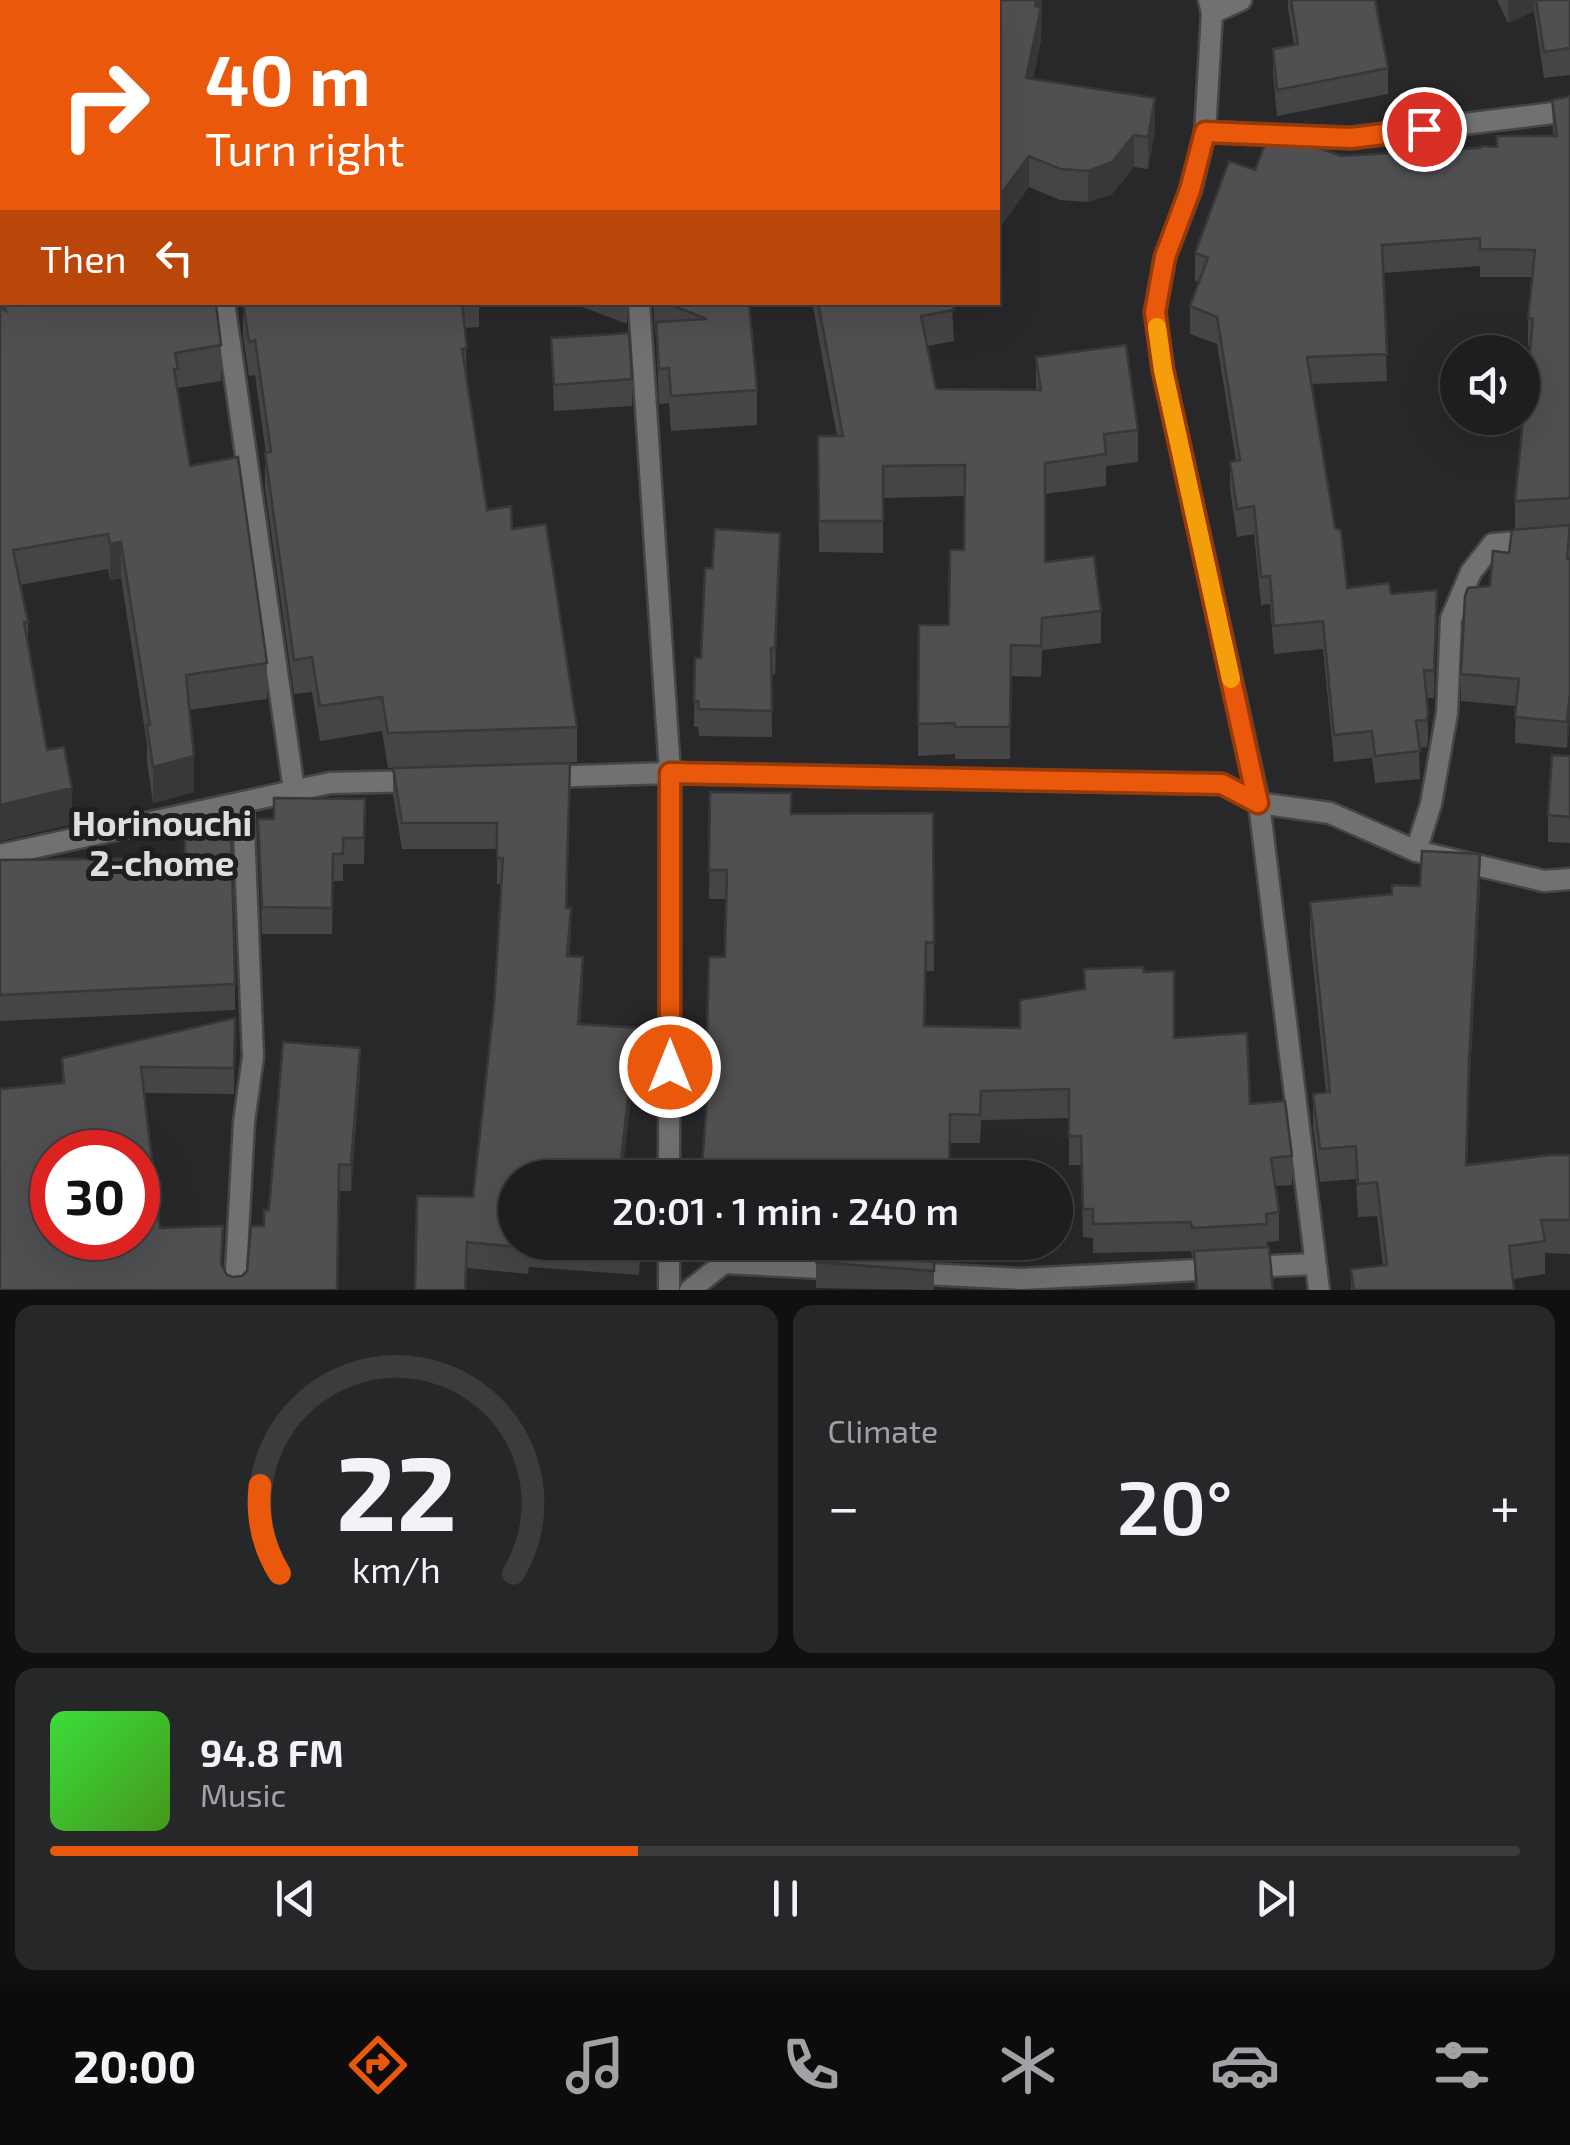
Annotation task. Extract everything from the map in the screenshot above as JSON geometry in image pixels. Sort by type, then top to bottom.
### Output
[{"type":"street","points":[[1241,0],[1211,7],[1205,132],[1190,190],[1165,257],[1155,312],[1163,370],[1258,803],[1319,1290]]},
{"type":"street","points":[[1205,132],[1351,138],[1570,112]]},
{"type":"street","points":[[224,305],[294,790]]},
{"type":"street","points":[[640,305],[670,773],[669,1160]]},
{"type":"street","points":[[1416,851],[1431,804],[1447,713],[1451,619],[1470,572],[1493,544],[1570,538]]},
{"type":"street","points":[[519,778],[670,773],[1222,784],[1258,803],[1330,814],[1416,851],[1544,881],[1570,879]]},
{"type":"street","points":[[0,855],[330,783],[443,780]]},
{"type":"street","points":[[236,1290],[244,1122],[253,1057],[242,802]]},
{"type":"street","points":[[669,1260],[669,1290]]},
{"type":"street","points":[[690,1290],[724,1263],[1021,1279],[1315,1264]]},
{"type":"building","points":[[1000,0],[1036,0],[1035,6],[1041,8],[1026,78],[1155,98],[1148,137],[1134,135],[1112,162],[1088,171],[1060,169],[1029,156],[1000,195]]},
{"type":"building","points":[[1291,0],[1375,0],[1388,68],[1277,90],[1273,49],[1298,44]]},
{"type":"building","points":[[1536,0],[1570,0],[1570,48],[1544,52]]},
{"type":"building","points":[[1570,96],[1570,498],[1515,501],[1522,435],[1540,435],[1540,335],[1531,335],[1533,319],[1528,318],[1535,250],[1480,249],[1480,238],[1382,245],[1387,354],[1307,357],[1335,528],[1341,530],[1347,588],[1389,583],[1391,594],[1437,590],[1434,671],[1424,670],[1427,720],[1416,721],[1420,751],[1375,756],[1372,731],[1334,735],[1323,621],[1274,626],[1270,576],[1261,577],[1254,506],[1237,509],[1230,462],[1240,460],[1217,317],[1190,306],[1208,258],[1195,253],[1229,161],[1255,170],[1270,131],[1341,156],[1497,147],[1497,136],[1557,136],[1552,100]]},
{"type":"building","points":[[5,305],[216,305],[221,345],[175,353],[178,369],[174,369],[190,466],[238,457],[267,663],[186,675],[194,756],[153,767],[121,542],[110,544],[108,534],[13,550],[47,750],[64,747],[72,788],[0,805],[0,307],[6,311]]},
{"type":"building","points":[[243,305],[462,305],[467,348],[462,349],[487,510],[511,506],[512,529],[546,524],[577,727],[388,733],[382,697],[320,706],[312,657],[294,660],[265,453],[271,452],[255,340],[249,342]]},
{"type":"building","points":[[671,305],[749,305],[757,390],[671,396],[669,368],[659,369],[656,322],[707,319]]},
{"type":"building","points":[[819,305],[953,305],[954,310],[921,316],[936,389],[1041,390],[1036,357],[1126,345],[1138,430],[1104,434],[1106,454],[1045,463],[1045,562],[1094,556],[1101,611],[1042,618],[1041,646],[1011,645],[1010,727],[918,724],[919,625],[949,625],[950,550],[964,550],[965,465],[883,466],[883,521],[819,521],[818,436],[843,436]]},
{"type":"building","points":[[629,333],[632,379],[554,385],[551,338]]},
{"type":"building","points":[[1570,525],[1567,722],[1515,717],[1519,679],[1461,674],[1465,596],[1468,588],[1490,586],[1493,551],[1509,553],[1512,530]]},
{"type":"building","points":[[715,529],[780,533],[775,648],[771,648],[772,711],[699,709],[698,701],[694,701],[695,658],[701,658],[705,568],[712,568]]},
{"type":"building","points":[[1552,755],[1570,756],[1570,817],[1548,815]]},
{"type":"building","points":[[570,763],[566,908],[571,908],[567,956],[583,957],[578,1024],[656,1029],[655,1073],[631,1071],[621,1160],[498,1160],[498,1245],[467,1242],[465,1290],[415,1290],[417,1196],[473,1197],[494,1005],[503,858],[497,858],[497,823],[402,823],[393,768]]},
{"type":"building","points":[[710,792],[791,793],[791,814],[933,813],[934,943],[926,942],[924,1026],[1020,1028],[1020,1000],[1085,989],[1084,969],[1143,967],[1144,972],[1174,971],[1174,1038],[1247,1033],[1250,1104],[1285,1101],[1292,1156],[1271,1158],[1279,1212],[1266,1214],[1267,1224],[1192,1228],[1191,1222],[1093,1224],[1093,1209],[1083,1209],[1081,1136],[1069,1136],[1069,1089],[981,1091],[980,1115],[950,1114],[949,1160],[702,1160],[709,1074],[683,1073],[683,1029],[707,1031],[709,957],[725,957],[727,870],[709,870]]},
{"type":"building","points":[[274,798],[365,799],[364,838],[343,838],[343,854],[333,854],[332,908],[262,907],[258,819],[274,819]]},
{"type":"building","points":[[185,819],[231,819],[235,984],[0,995],[0,860],[185,858]]},
{"type":"building","points":[[1422,851],[1480,854],[1466,1165],[1570,1155],[1570,1220],[1541,1220],[1545,1241],[1509,1246],[1514,1290],[1354,1290],[1351,1269],[1387,1265],[1377,1182],[1358,1184],[1356,1146],[1320,1149],[1313,1094],[1330,1092],[1310,902],[1392,894],[1392,885],[1420,886]]},
{"type":"building","points":[[235,1018],[234,1068],[141,1067],[148,1130],[30,1130],[30,1260],[160,1260],[160,1228],[223,1226],[221,1264],[227,1275],[242,1276],[247,1271],[251,1226],[264,1226],[264,1210],[269,1210],[283,1042],[360,1048],[351,1165],[339,1164],[337,1290],[0,1290],[0,1089],[64,1083],[62,1058]]},
{"type":"building","points":[[1269,1247],[1273,1290],[1197,1290],[1194,1251]]},
{"type":"building","points":[[816,1262],[934,1262],[934,1271]]},
{"type":"slow traffic","points":[[1157,327],[1231,679]]},
{"type":"district","name":"Horinouchi 2-chome","points":[[162,842]]},
{"type":"route","points":[[670,1067],[670,773],[1222,784],[1258,803],[1163,370],[1155,312],[1165,257],[1190,190],[1205,132],[1351,138],[1424,129]]}]
